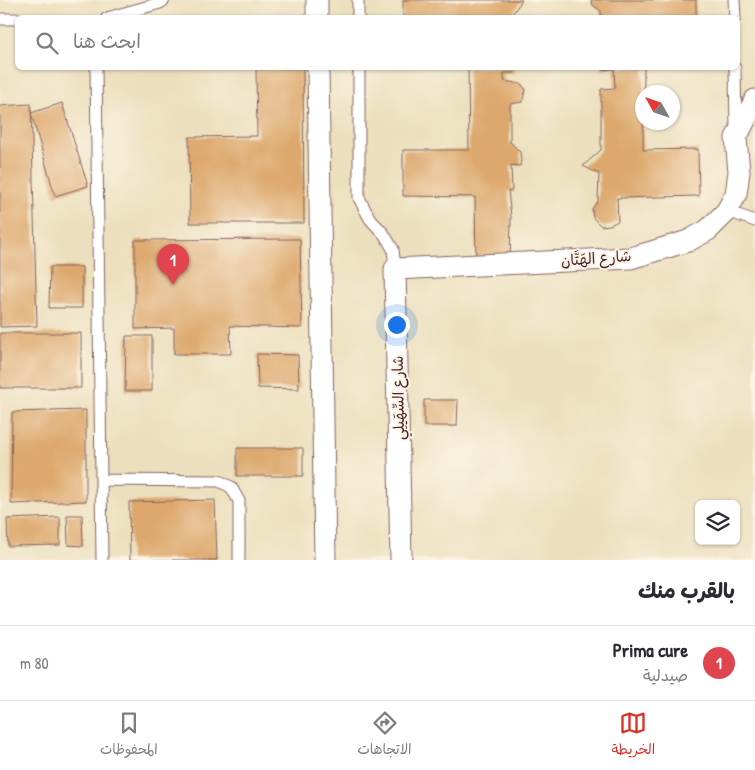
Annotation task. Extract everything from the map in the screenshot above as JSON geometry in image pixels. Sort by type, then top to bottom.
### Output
[{"type":"street","points":[[317,0],[317,15]]},
{"type":"street","points":[[318,70],[325,560]]},
{"type":"street","points":[[736,138],[755,100]]},
{"type":"street","name":"شارع الهَتَّان","points":[[395,268],[631,258],[688,241],[708,230],[727,211],[736,194],[740,172],[736,138]]},
{"type":"street","name":"شارع السِّهَيلِي","points":[[395,268],[401,560]]},
{"type":"lane","points":[[118,15],[160,3],[164,0]]},
{"type":"lane","points":[[358,0],[358,15]]},
{"type":"lane","points":[[734,0],[735,15]]},
{"type":"lane","points":[[0,19],[15,19]]},
{"type":"lane","points":[[96,70],[102,560]]},
{"type":"lane","name":"شارع السِّهَيلِي","points":[[359,70],[359,198],[370,219],[384,234],[393,249],[395,268]]},
{"type":"lane","points":[[735,70],[736,138]]},
{"type":"lane","points":[[727,211],[755,221]]},
{"type":"lane","points":[[101,480],[219,481],[230,487],[239,501],[239,560]]},
{"type":"building","points":[[403,0],[522,0],[513,15],[403,15]]},
{"type":"building","points":[[591,0],[696,0],[696,15],[601,15],[601,11],[593,5]]},
{"type":"building","points":[[256,70],[303,70],[304,223],[190,223],[189,137],[257,136]]},
{"type":"building","points":[[468,70],[514,70],[514,73],[504,73],[504,81],[521,84],[526,90],[522,102],[510,104],[510,142],[520,152],[521,161],[520,166],[511,165],[512,191],[508,191],[511,217],[510,265],[476,264],[475,197],[403,196],[403,150],[469,150]]},
{"type":"building","points":[[614,70],[644,70],[644,85],[635,85],[635,130],[643,130],[643,150],[698,149],[699,196],[617,198],[618,221],[610,225],[601,226],[593,218],[592,209],[598,201],[599,174],[583,166],[601,150],[601,89],[615,88]]},
{"type":"building","points":[[62,103],[88,186],[55,196],[31,113]]},
{"type":"building","points":[[31,104],[37,326],[0,327],[0,106]]},
{"type":"building","points":[[300,239],[302,328],[230,326],[231,354],[174,354],[174,328],[135,329],[135,240]]},
{"type":"building","points":[[50,267],[82,267],[82,308],[49,308]]},
{"type":"building","points":[[0,333],[81,333],[81,388],[0,388]]},
{"type":"building","points":[[126,336],[152,336],[152,391],[125,391]]},
{"type":"building","points":[[257,354],[298,355],[299,389],[258,388]]},
{"type":"building","points":[[424,400],[458,400],[457,426],[424,426]]},
{"type":"building","points":[[86,410],[86,501],[11,504],[12,412]]},
{"type":"building","points":[[237,448],[303,448],[303,476],[237,476]]},
{"type":"building","points":[[215,500],[217,560],[130,560],[129,502]]},
{"type":"building","points":[[67,515],[82,515],[83,546],[68,545]]},
{"type":"building","points":[[60,517],[60,545],[8,546],[7,519]]},
{"type":"place","name":"Prima cure","points":[[173,285]]}]
